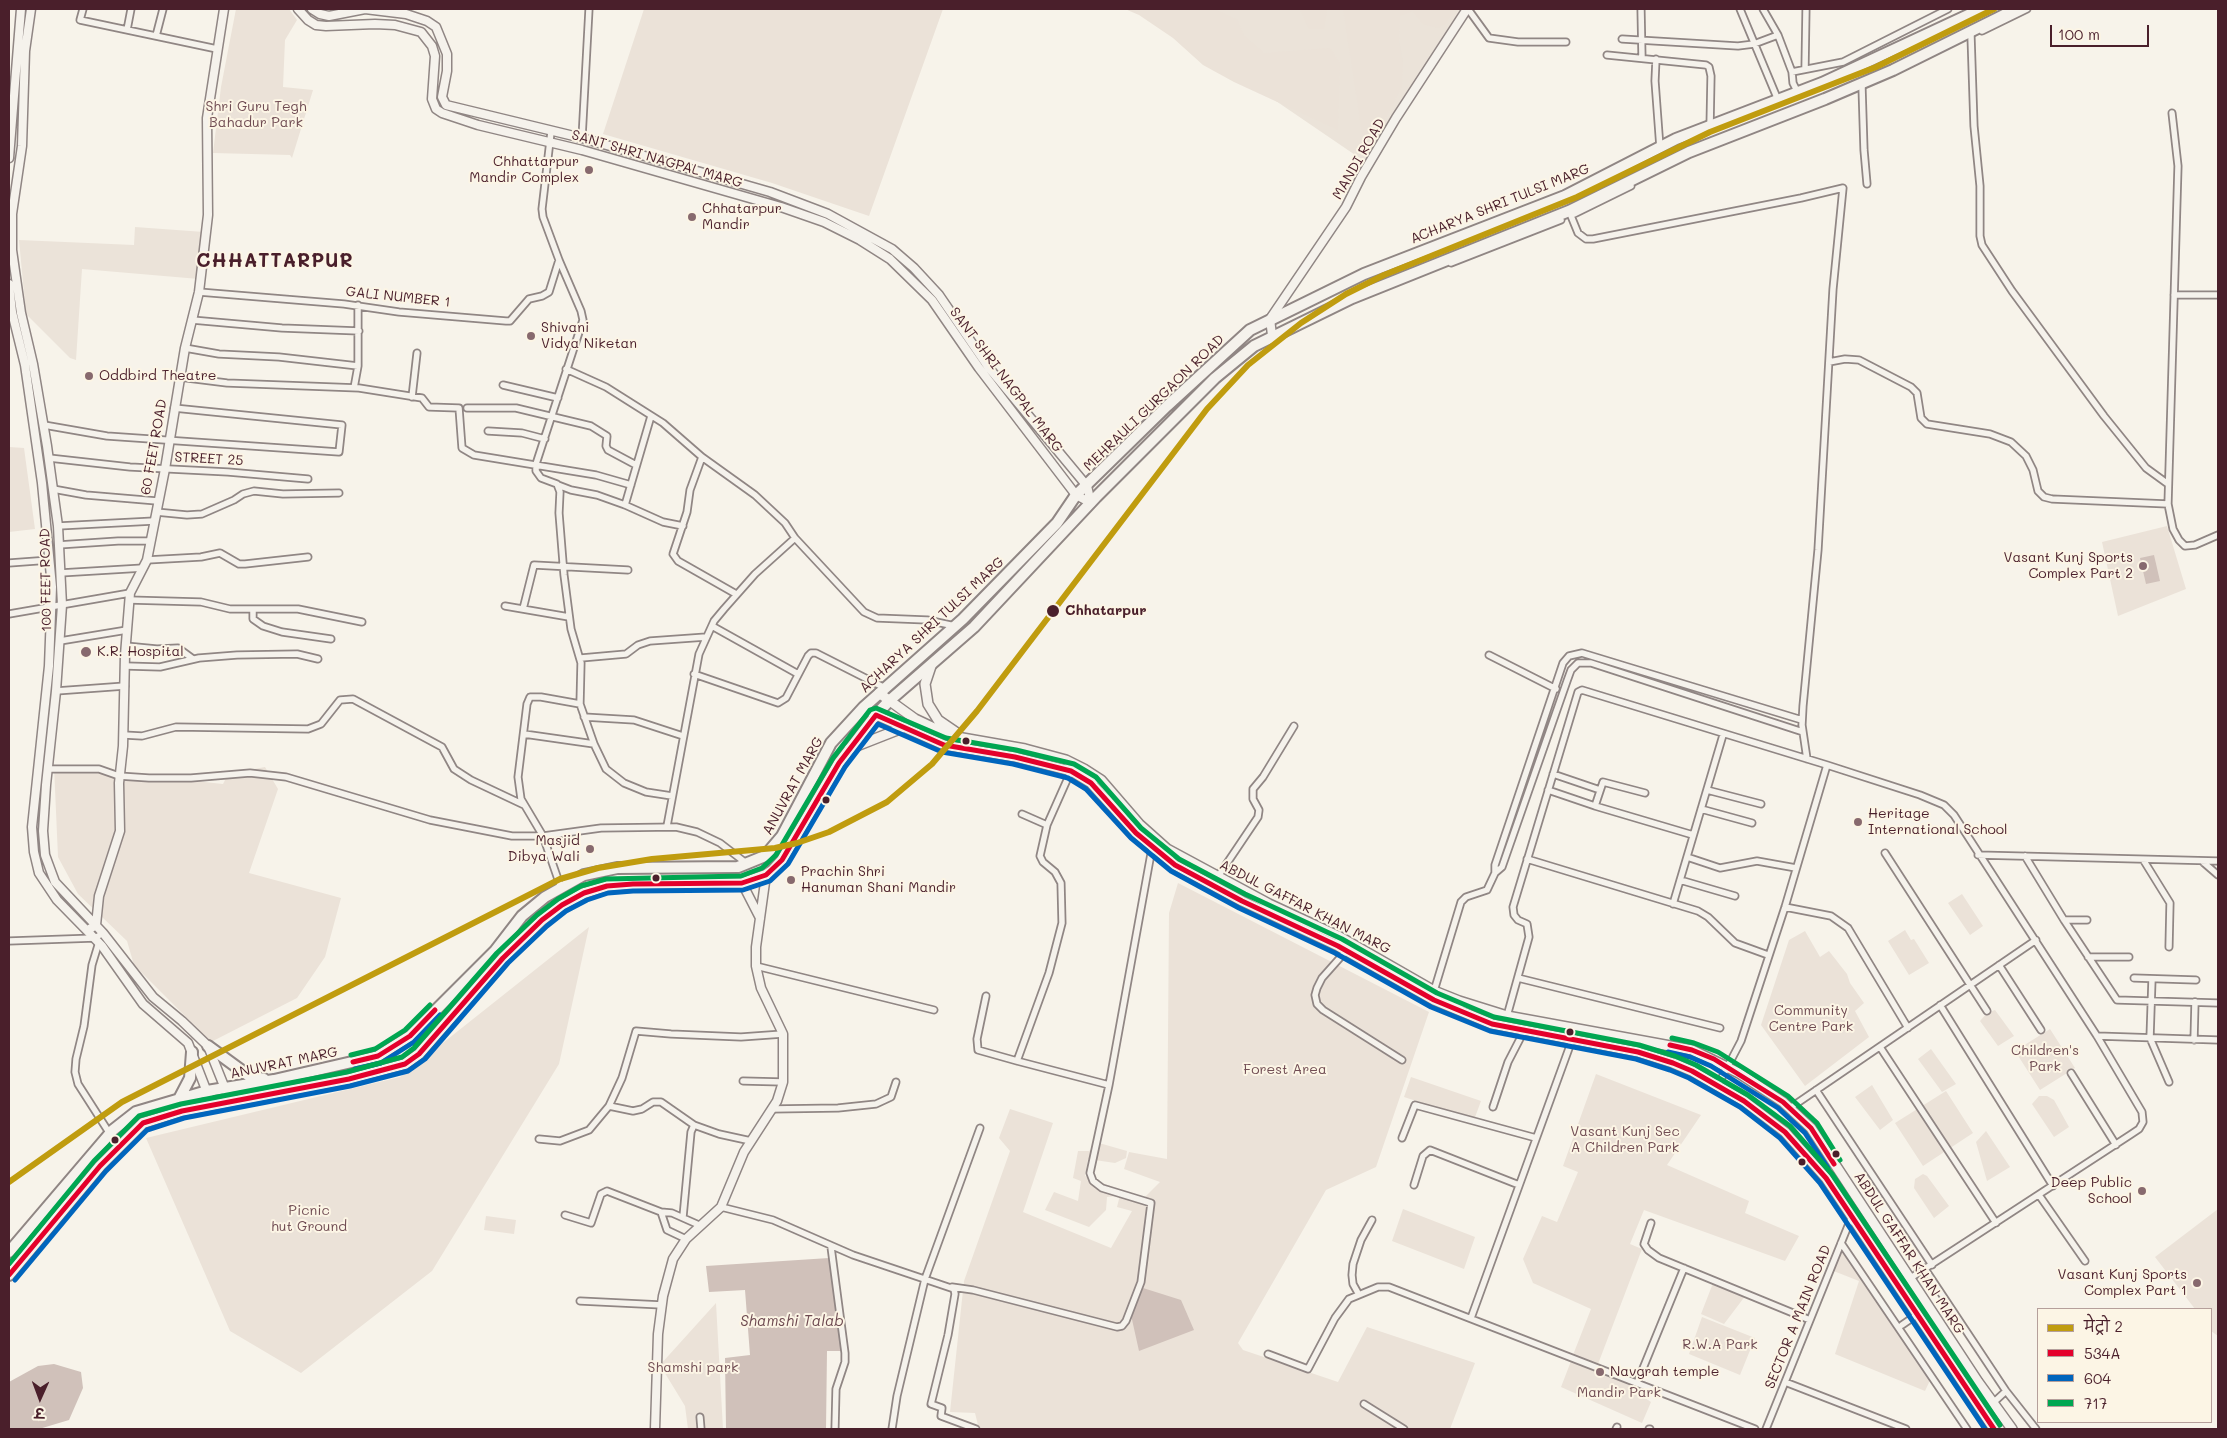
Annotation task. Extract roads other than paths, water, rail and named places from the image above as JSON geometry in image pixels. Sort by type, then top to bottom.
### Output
[{"type":"highway","name":"ACHARYA SHRI TULSI MARG","points":[[1250,330],[1364,274],[1565,196],[1676,139],[1822,83],[1981,9]]},
{"type":"highway","points":[[1091,503],[1214,378],[1236,359],[1272,335],[1352,298],[1570,213],[1689,152],[1830,97],[1893,70],[2016,9]]},
{"type":"highway","points":[[1822,83],[1830,97]]},
{"type":"highway","name":"MEHRAULI GURGAON ROAD","points":[[1076,495],[1167,406],[1250,330]]},
{"type":"highway","name":"ACHARYA SHRI TULSI MARG","points":[[864,707],[955,626],[1057,523],[1076,495]]},
{"type":"highway","name":"ACHARYA SHRI TULSI MARG","points":[[889,701],[932,666],[974,627],[1091,503]]},
{"type":"highway","name":"ANUVRAT MARG","points":[[9,1275],[100,1166],[143,1123],[182,1110],[349,1079],[405,1064],[419,1054],[503,958],[542,920],[562,905],[584,893],[607,886],[633,884],[742,883],[766,875],[782,860],[848,750],[889,701]]},
{"type":"highway","name":"ANUVRAT MARG","points":[[9,1252],[110,1134],[136,1112],[207,1091],[274,1080],[378,1056],[410,1036],[495,951],[522,916],[545,897],[561,888],[584,876],[616,868],[729,868],[748,865],[764,856],[777,844],[832,743],[864,707]]},
{"type":"highway","points":[[208,1046],[249,1076],[258,1079],[274,1080]]},
{"type":"highway","points":[[179,1098],[190,1078],[192,1052]]},
{"type":"main road","points":[[932,666],[925,684],[928,704],[938,720],[964,737]]},
{"type":"main road","name":"ABDUL GAFFAR KHAN MARG","points":[[882,691],[889,701],[915,719],[951,736],[964,737],[1066,760],[1084,769],[1101,780],[1139,824],[1166,849],[1217,878],[1338,936],[1434,990],[1459,1001],[1507,1016],[1692,1050],[1729,1067],[1790,1108],[1811,1128],[1909,1279],[1992,1403],[2012,1429]]},
{"type":"main road","name":"ABDUL GAFFAR KHAN MARG","points":[[864,707],[876,715],[944,745],[1015,757],[1072,771],[1090,783],[1152,848],[1175,864],[1242,901],[1346,951],[1434,1000],[1492,1024],[1638,1052],[1692,1071],[1718,1085],[1785,1132],[1826,1178],[1853,1215],[1994,1429]]},
{"type":"main road","points":[[848,750],[904,726]]},
{"type":"street","points":[[9,158],[12,83],[21,9]]},
{"type":"street","name":"100 FEET ROAD","points":[[31,9],[25,51],[22,146],[12,214],[12,250],[25,330],[44,425],[58,526],[62,605],[43,831],[45,854],[55,882],[103,933],[153,997],[208,1046],[230,1101]]},
{"type":"street","points":[[83,9],[80,20],[217,49]]},
{"type":"street","points":[[126,30],[131,9]]},
{"type":"street","points":[[156,36],[163,9]]},
{"type":"street","name":"60 FEET ROAD","points":[[96,925],[99,896],[120,832],[120,772],[124,735],[126,646],[130,597],[146,560],[165,469],[168,439],[179,377],[200,292],[208,215],[207,118],[224,9]]},
{"type":"street","name":"SANT SHRI NAGPAL MARG","points":[[298,9],[308,20],[316,25],[395,25],[421,32],[432,46],[435,56],[432,99],[436,109],[442,113],[478,125],[550,142],[733,193],[824,222],[890,259],[932,300],[979,368],[1076,495],[1091,503]]},
{"type":"street","name":"SANT SHRI NAGPAL MARG","points":[[312,9],[321,11],[329,16],[365,9],[406,14],[427,20],[436,27],[447,54],[447,71],[442,97],[446,105],[582,138],[770,192],[828,214],[892,249],[914,268],[939,295],[989,368],[1087,486],[1091,503]]},
{"type":"street","points":[[582,138],[589,9]]},
{"type":"street","points":[[1468,9],[1489,38],[1524,42],[1566,42]]},
{"type":"street","name":"MANDI ROAD","points":[[1270,319],[1346,207],[1361,177],[1396,118],[1468,9]]},
{"type":"street","points":[[1641,9],[1642,58]]},
{"type":"street","points":[[1740,9],[1778,100]]},
{"type":"street","points":[[1763,9],[1778,35],[1792,72],[1793,83],[1798,92]]},
{"type":"street","points":[[1804,69],[1806,9]]},
{"type":"street","points":[[1792,72],[1843,62],[1948,9]]},
{"type":"street","points":[[1806,759],[1802,720],[1818,550],[1829,362],[1843,188],[1592,239],[1586,239],[1578,233],[1570,213],[1602,202],[1688,156],[1862,87],[2027,9]]},
{"type":"street","points":[[1622,39],[1729,46],[1754,44],[1778,35]]},
{"type":"street","points":[[1971,36],[1974,126],[1980,177],[1980,236],[1982,245],[2017,298],[2104,416],[2146,468],[2168,484]]},
{"type":"street","points":[[1606,55],[1701,63],[1709,67],[1710,127]]},
{"type":"street","points":[[1656,58],[1655,81],[1660,148]]},
{"type":"street","points":[[1862,87],[1867,184]]},
{"type":"street","points":[[2172,114],[2178,154],[2168,504],[2173,529],[2182,544],[2195,545],[2218,535]]},
{"type":"street","points":[[551,132],[542,209],[544,225],[582,316],[582,325],[536,464],[536,471],[538,476],[571,490],[598,495],[625,504],[657,520],[683,526]]},
{"type":"street","points":[[733,193],[736,183]]},
{"type":"street","name":"GALI NUMBER 1","points":[[200,292],[510,321],[526,301],[549,292],[559,260]]},
{"type":"street","name":"100 FEET ROAD","points":[[9,284],[25,365],[42,483],[50,560],[49,666],[32,827],[34,852],[46,886],[57,900],[97,940],[134,993],[188,1043],[212,1105]]},
{"type":"street","points":[[2174,295],[2218,295]]},
{"type":"street","points":[[354,388],[358,366],[358,306]]},
{"type":"street","points":[[1270,319],[1272,335]]},
{"type":"street","points":[[192,320],[282,328],[359,331]]},
{"type":"street","points":[[17,332],[25,330]]},
{"type":"street","points":[[185,348],[219,354],[279,357],[358,366]]},
{"type":"street","points":[[412,397],[417,353]]},
{"type":"street","points":[[1829,362],[1845,359],[1859,360],[1911,387],[1917,393],[1921,418],[1927,424],[1990,434],[2011,442],[2026,456],[2038,491],[2044,497],[2052,499],[2168,504]]},
{"type":"street","points":[[566,369],[606,387],[651,416],[669,428],[702,457],[755,495],[785,523],[795,538],[864,612],[877,618],[927,620],[955,626]]},
{"type":"street","points":[[179,377],[227,383],[354,388],[422,398],[429,407],[458,408],[462,448],[474,455],[519,464],[536,464],[596,475],[631,485]]},
{"type":"street","points":[[503,385],[558,398]]},
{"type":"street","points":[[44,425],[100,435],[339,452],[342,426],[174,408]]},
{"type":"street","points":[[467,408],[516,408],[591,426],[605,433],[608,438],[606,446],[608,450],[636,465]]},
{"type":"street","points":[[625,504],[651,416]]},
{"type":"street","points":[[488,431],[522,433],[545,439]]},
{"type":"street","points":[[702,457],[690,490],[683,526],[674,548],[674,558],[736,594]]},
{"type":"street","name":"STREET 25","points":[[49,458],[130,468],[308,479]]},
{"type":"street","points":[[557,484],[560,492],[559,513],[569,617],[581,658],[580,704],[584,717],[606,769],[624,783],[646,792],[672,796]]},
{"type":"street","points":[[53,488],[86,495],[157,501]]},
{"type":"street","points":[[156,512],[187,515],[202,514],[228,503],[243,494],[254,491],[283,494],[339,493]]},
{"type":"street","points":[[58,526],[154,521]]},
{"type":"street","points":[[667,826],[698,654],[712,626],[736,594],[795,538]]},
{"type":"street","points":[[58,545],[150,541]]},
{"type":"street","points":[[146,560],[220,553],[235,562],[245,564],[308,556]]},
{"type":"street","points":[[9,563],[50,560]]},
{"type":"street","points":[[523,609],[534,565],[628,570]]},
{"type":"street","points":[[60,574],[144,568]]},
{"type":"street","points":[[9,614],[51,606],[130,597],[200,602],[230,609],[306,610],[362,622]]},
{"type":"street","points":[[506,606],[569,617]]},
{"type":"street","points":[[253,609],[253,619],[263,626],[282,632],[331,639]]},
{"type":"street","points":[[712,626],[798,674]]},
{"type":"street","points":[[60,641],[127,630]]},
{"type":"street","points":[[581,658],[626,654],[638,645],[650,642],[706,637]]},
{"type":"street","points":[[126,646],[157,649],[178,648],[193,659]]},
{"type":"street","points":[[694,674],[778,703],[786,698],[808,656],[811,653],[816,653],[882,691]]},
{"type":"street","points":[[1495,873],[1495,865],[1566,659],[1573,654],[1582,653],[1802,720]]},
{"type":"street","points":[[126,666],[160,667],[210,656],[297,654],[318,659]]},
{"type":"street","points":[[1489,655],[1556,689]]},
{"type":"street","points":[[1434,990],[1461,902],[1466,897],[1487,890],[1495,873],[1502,867],[1569,675],[1578,663],[1591,663],[1803,732]]},
{"type":"street","points":[[56,691],[125,686]]},
{"type":"street","points":[[1507,1016],[1527,947],[1529,928],[1527,924],[1518,920],[1514,915],[1513,908],[1526,859],[1577,694],[1581,691],[1827,765],[1920,795],[1944,806],[1954,815],[1978,855],[2036,940],[2097,1036],[2142,1112],[2143,1122],[2139,1129],[2116,1145],[1909,1279]]},
{"type":"street","points":[[561,888],[543,836],[524,805],[518,777],[527,704],[530,697],[541,697],[580,704]]},
{"type":"street","points":[[124,735],[142,736],[176,727],[308,729],[321,724],[340,700],[353,699],[442,747],[454,769],[471,780],[524,805]]},
{"type":"street","points":[[584,717],[634,720],[683,736]]},
{"type":"street","points":[[1217,878],[1258,817],[1259,810],[1252,789],[1263,777],[1294,726]]},
{"type":"street","points":[[524,734],[594,744]]},
{"type":"street","points":[[1673,904],[1723,734]]},
{"type":"street","points":[[1718,1085],[1742,1040],[1785,907],[1827,765]]},
{"type":"street","points":[[48,769],[99,769],[191,778],[250,773],[286,777],[430,820],[512,836],[543,836],[600,828],[667,826],[683,828],[720,843],[748,865]]},
{"type":"street","points":[[1017,1061],[1049,973],[1062,923],[1061,883],[1055,872],[1041,859],[1047,825],[1072,771]]},
{"type":"street","points":[[1553,774],[1600,790]]},
{"type":"street","points":[[1595,806],[1602,784],[1605,781],[1645,793]]},
{"type":"street","points":[[1548,790],[1693,835]]},
{"type":"street","points":[[1707,790],[1761,804]]},
{"type":"street","points":[[1701,809],[1752,823]]},
{"type":"street","points":[[1022,814],[1047,825]]},
{"type":"street","points":[[721,1207],[782,1224],[831,1247],[952,1287],[973,1290],[1117,1327],[1124,1325],[1141,1282],[1151,1206],[1150,1201],[1135,1199],[1102,1188],[1090,1177],[1090,1167],[1109,1084],[1152,848]]},
{"type":"street","points":[[1885,853],[1987,1010]]},
{"type":"street","points":[[1978,855],[2144,861],[2218,861]]},
{"type":"street","points":[[2025,856],[2064,920],[2117,1000],[2218,1003]]},
{"type":"street","points":[[1687,857],[1720,868],[1757,860],[1796,868]]},
{"type":"street","points":[[1526,859],[1703,914],[1735,943],[1768,955]]},
{"type":"street","points":[[2144,861],[2170,903],[2169,948]]},
{"type":"street","points":[[2202,862],[2218,875]]},
{"type":"street","points":[[656,1429],[656,1370],[662,1305],[673,1260],[686,1239],[721,1207],[740,1161],[772,1109],[783,1082],[782,1034],[761,988],[756,966],[756,947],[766,875]]},
{"type":"street","points":[[1680,880],[1735,896]]},
{"type":"street","points":[[742,883],[760,920]]},
{"type":"street","points":[[1785,907],[1831,916],[1848,928],[1908,1028]]},
{"type":"street","points":[[2064,920],[2087,920]]},
{"type":"street","points":[[88,930],[96,925]]},
{"type":"street","points":[[103,933],[97,940],[75,1072],[78,1084],[110,1134]]},
{"type":"street","points":[[9,941],[31,939],[97,940]]},
{"type":"street","points":[[1790,1108],[2036,940]]},
{"type":"street","points":[[1346,951],[1322,978],[1316,988],[1317,1004],[1323,1010],[1402,1060]]},
{"type":"street","points":[[2088,957],[2129,957]]},
{"type":"street","points":[[1999,965],[2041,1030]]},
{"type":"street","points":[[756,966],[934,1010]]},
{"type":"street","points":[[1518,978],[1720,1028]]},
{"type":"street","points":[[2134,978],[2196,980]]},
{"type":"street","points":[[2152,979],[2150,1038],[2169,1082]]},
{"type":"street","points":[[986,996],[977,1039],[978,1050],[1109,1084]]},
{"type":"street","points":[[2194,1040],[2195,1002]]},
{"type":"street","points":[[1940,1006],[2053,1186]]},
{"type":"street","points":[[1470,1318],[1576,1029]]},
{"type":"street","points":[[539,1139],[560,1141],[589,1130],[609,1106],[622,1078],[636,1031],[741,1036],[782,1034]]},
{"type":"street","points":[[1493,1107],[1508,1062],[1524,1031]]},
{"type":"street","points":[[2097,1036],[2218,1040]]},
{"type":"street","points":[[1880,1047],[1996,1223]]},
{"type":"street","points":[[2070,1073],[2116,1145]]},
{"type":"street","points":[[743,1081],[783,1082]]},
{"type":"street","points":[[772,1109],[838,1108],[876,1104],[891,1096],[896,1082]]},
{"type":"street","points":[[1816,1090],[1932,1265]]},
{"type":"street","points":[[609,1106],[633,1111],[642,1109],[653,1102],[661,1102],[694,1125],[751,1141]]},
{"type":"street","points":[[1402,1138],[1415,1105],[1536,1138]]},
{"type":"street","points":[[683,1217],[691,1132],[694,1125]]},
{"type":"street","points":[[892,1429],[899,1389],[925,1279],[980,1128]]},
{"type":"street","points":[[1414,1185],[1423,1156],[1430,1150],[1519,1185]]},
{"type":"street","points":[[565,1215],[590,1223],[601,1194],[606,1191],[661,1212],[672,1213],[700,1225]]},
{"type":"street","points":[[2039,1195],[2085,1261]]},
{"type":"street","points":[[661,1212],[667,1230],[686,1239]]},
{"type":"street","name":"SECTOR A MAIN ROAD","points":[[1766,1429],[1853,1215]]},
{"type":"street","points":[[1358,1293],[1353,1284],[1354,1264],[1361,1240],[1372,1220]]},
{"type":"street","points":[[1651,1223],[1646,1237],[1646,1248],[1660,1258],[1810,1320]]},
{"type":"street","points":[[1841,1243],[1967,1429]]},
{"type":"street","points":[[831,1247],[845,1353],[836,1389],[835,1429]]},
{"type":"street","points":[[1637,1383],[1684,1268]]},
{"type":"street","points":[[1925,1269],[2006,1391],[2036,1429]]},
{"type":"street","points":[[952,1287],[955,1294],[952,1313],[931,1404],[942,1408],[941,1416],[976,1429]]},
{"type":"street","points":[[1268,1354],[1308,1369],[1335,1318],[1349,1299],[1358,1293],[1378,1287],[1389,1287],[1755,1429]]},
{"type":"street","points":[[580,1301],[662,1305]]},
{"type":"street","points":[[1902,1325],[1918,1314]]},
{"type":"street","points":[[1785,1382],[1906,1429]]},
{"type":"street","points":[[1992,1403],[2006,1391]]},
{"type":"street","points":[[1364,1404],[1404,1429]]},
{"type":"street","points":[[700,1417],[701,1429]]},
{"type":"water","points":[[2154,555],[2160,581],[2146,584],[2140,558]]},
{"type":"water","name":"Shamshi Talab","points":[[829,1258],[841,1351],[827,1351],[826,1429],[726,1429],[725,1358],[750,1355],[745,1290],[709,1292],[706,1266]]},
{"type":"water","points":[[1143,1288],[1181,1300],[1194,1330],[1139,1351],[1131,1315]]},
{"type":"water","points":[[54,1364],[81,1372],[83,1388],[69,1420],[39,1429],[9,1429],[9,1382],[38,1366]]},
{"type":"metro line","name":"2","points":[[9,1182],[122,1102],[560,879],[598,868],[652,859],[775,848],[797,843],[829,832],[887,802],[932,764],[977,711],[1207,409],[1248,365],[1301,323],[1346,294],[1384,275],[1577,197],[1710,132],[1876,67],[1994,9]]},
{"type":"place","name":"Chhattarpur Mandir Complex","points":[[589,170]]},
{"type":"place","name":"Chhatarpur Mandir","points":[[692,217]]},
{"type":"place","name":"Shivani Vidya Niketan","points":[[531,336]]},
{"type":"place","name":"Oddbird Theatre","points":[[89,376]]},
{"type":"place","name":"Vasant Kunj Sports Complex Part 2","points":[[2143,566]]},
{"type":"place","name":"Chhatarpur","points":[[1053,611]]},
{"type":"place","name":"K.R. Hospital","points":[[86,652]]},
{"type":"place","name":"Heritage International School","points":[[1858,822]]},
{"type":"place","name":"Masjid Dibya Wali","points":[[590,849]]},
{"type":"place","name":"Prachin Shri Hanuman Shani Mandir","points":[[791,880]]},
{"type":"place","name":"Deep Public School","points":[[2142,1191]]},
{"type":"place","name":"Vasant Kunj Sports Complex Part 1","points":[[2197,1283]]},
{"type":"place","name":"Navgrah temple","points":[[1600,1372]]},
{"type":"district","name":"CHHATTARPUR","points":[[275,261]]},
{"type":"park label","name":"Shri Guru Tegh Bahadur Park","points":[[256,116]]},
{"type":"park label","name":"Community Centre Park","points":[[1811,1020]]},
{"type":"park label","name":"Children's Park","points":[[2045,1060]]},
{"type":"park label","name":"Forest Area","points":[[1285,1070]]},
{"type":"park label","name":"Vasant Kunj Sec A Children Park","points":[[1625,1140]]},
{"type":"park label","name":"Picnic hut Ground","points":[[309,1220]]},
{"type":"park label","name":"R.W.A Park","points":[[1720,1345]]},
{"type":"park label","name":"Shamshi park","points":[[693,1368]]},
{"type":"park label","name":"Mandir Park","points":[[1619,1393]]}]
